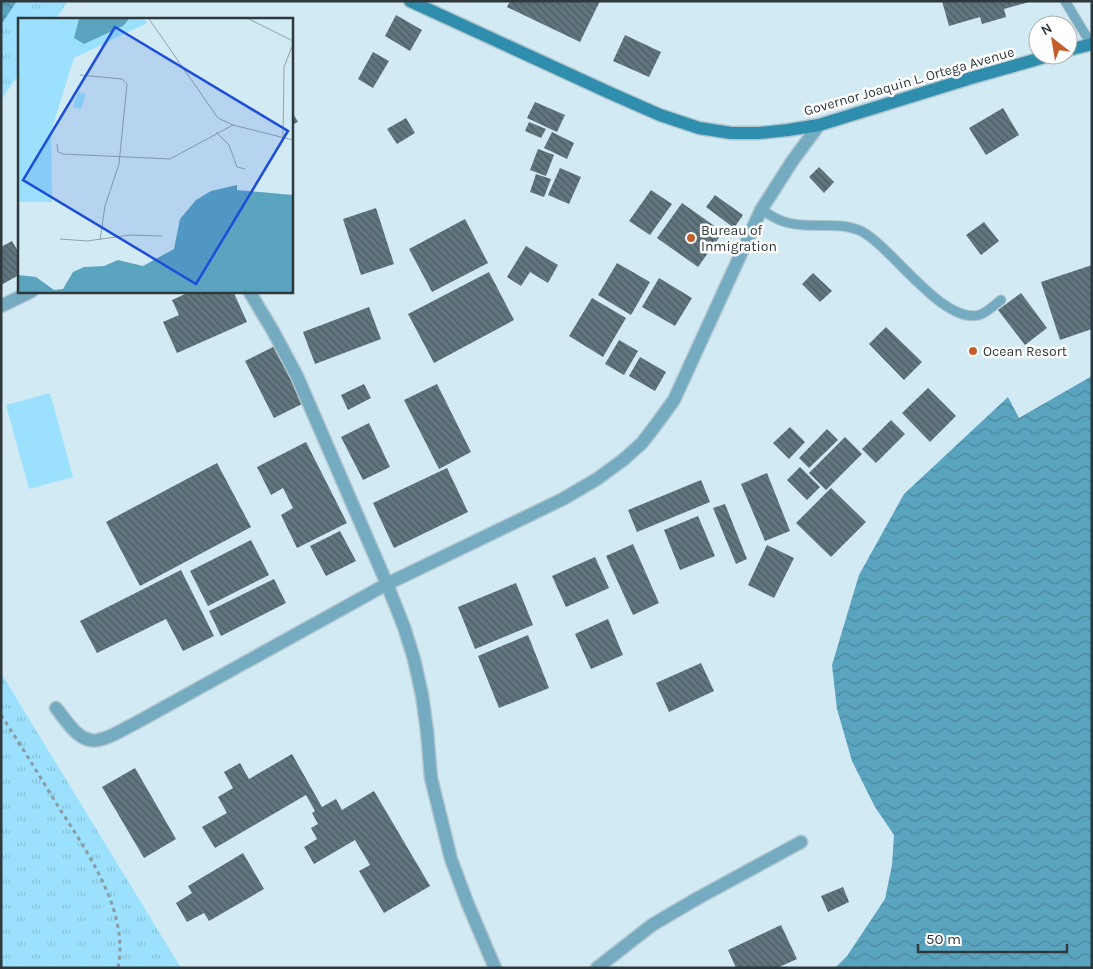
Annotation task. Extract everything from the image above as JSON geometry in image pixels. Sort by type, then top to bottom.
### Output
[{"type":"street","name":"Governor Joaquin L. Ortega Avenue","points":[[410,1],[660,114],[699,128],[731,133],[759,133],[819,125],[1028,62]]},
{"type":"street","points":[[1078,47],[1091,44]]},
{"type":"street","points":[[56,708],[78,734],[90,740],[99,740],[134,724],[387,584],[563,499],[617,465],[642,443],[674,400],[761,210],[793,160],[819,125]]},
{"type":"street","points":[[1,306],[30,292]]},
{"type":"street","points":[[250,292],[297,376],[404,627],[422,695],[431,778],[451,859],[495,968]]},
{"type":"street","points":[[597,968],[652,925],[801,842]]},
{"type":"lane","points":[[1065,1],[1091,44]]},
{"type":"lane","points":[[761,210],[785,222],[798,225],[847,226],[860,231],[873,239],[942,303],[967,315],[979,315],[988,311],[1001,300]]},
{"type":"path","points":[[1,715],[102,880],[117,920],[120,956],[118,968]]},
{"type":"green space","points":[[1,1],[68,1],[57,18],[18,18],[18,75],[1,100]]},
{"type":"green space","points":[[50,393],[73,477],[29,489],[6,405]]},
{"type":"green space","points":[[1,673],[181,968],[1,968]]},
{"type":"water","points":[[1,1],[17,1],[1,25]]},
{"type":"water","points":[[1092,376],[1092,968],[835,968],[847,956],[885,899],[892,865],[894,835],[875,807],[852,761],[837,709],[832,665],[859,575],[904,494],[1008,397],[1019,418]]},
{"type":"building","points":[[510,1],[600,1],[580,42],[507,7]]},
{"type":"building","points":[[942,1],[1029,2],[1004,9],[1006,17],[982,24],[980,17],[949,26]]},
{"type":"building","points":[[396,15],[422,30],[410,51],[385,36]]},
{"type":"building","points":[[625,35],[661,52],[649,77],[613,61]]},
{"type":"building","points":[[373,52],[389,61],[373,88],[358,79]]},
{"type":"building","points":[[535,102],[565,115],[557,132],[527,118]]},
{"type":"building","points":[[1003,108],[1019,135],[986,155],[969,128]]},
{"type":"building","points":[[292,112],[298,122],[292,125]]},
{"type":"building","points":[[406,118],[415,133],[397,144],[387,129]]},
{"type":"building","points":[[529,122],[546,129],[541,138],[525,131]]},
{"type":"building","points":[[552,132],[574,143],[567,159],[544,148]]},
{"type":"building","points":[[538,149],[554,155],[546,176],[530,170]]},
{"type":"building","points":[[819,167],[834,182],[824,193],[809,177]]},
{"type":"building","points":[[560,168],[581,177],[569,204],[548,195]]},
{"type":"building","points":[[536,174],[551,179],[544,197],[530,192]]},
{"type":"building","points":[[651,190],[672,204],[650,235],[629,221]]},
{"type":"building","points":[[715,195],[743,215],[734,228],[706,207]]},
{"type":"building","points":[[682,203],[723,232],[698,267],[657,238]]},
{"type":"building","points":[[376,208],[394,264],[361,275],[343,219]]},
{"type":"building","points":[[465,219],[488,263],[432,292],[409,249]]},
{"type":"building","points":[[984,222],[999,241],[981,255],[966,235]]},
{"type":"building","points":[[12,241],[18,251],[18,276],[1,285],[1,247]]},
{"type":"building","points":[[526,246],[558,265],[548,283],[530,272],[521,286],[507,277]]},
{"type":"building","points":[[617,263],[650,282],[631,315],[598,295]]},
{"type":"building","points":[[1092,265],[1092,329],[1060,340],[1041,282]]},
{"type":"building","points":[[489,272],[514,320],[434,363],[408,314]]},
{"type":"building","points":[[813,273],[832,291],[820,302],[802,284]]},
{"type":"building","points":[[659,278],[692,298],[675,326],[642,307]]},
{"type":"building","points":[[190,292],[233,292],[247,322],[177,353],[163,322],[179,315],[172,300]]},
{"type":"building","points":[[1021,293],[1047,328],[1025,345],[998,310]]},
{"type":"building","points":[[592,298],[626,318],[603,357],[569,336]]},
{"type":"building","points":[[369,307],[381,339],[315,364],[303,332]]},
{"type":"building","points":[[886,327],[922,362],[904,380],[869,344]]},
{"type":"building","points":[[619,340],[638,351],[624,375],[605,364]]},
{"type":"building","points":[[275,346],[304,403],[274,418],[245,361]]},
{"type":"building","points":[[640,357],[666,372],[655,391],[629,376]]},
{"type":"building","points":[[364,384],[371,398],[348,410],[341,395]]},
{"type":"building","points":[[437,384],[471,452],[439,469],[404,400]]},
{"type":"building","points":[[928,388],[956,416],[930,442],[902,413]]},
{"type":"building","points":[[891,420],[905,434],[876,463],[862,449]]},
{"type":"building","points":[[369,423],[390,467],[363,480],[341,437]]},
{"type":"building","points":[[790,427],[805,442],[789,459],[773,443]]},
{"type":"building","points":[[827,429],[838,440],[809,468],[799,458]]},
{"type":"building","points":[[845,437],[862,454],[826,490],[809,473]]},
{"type":"building","points":[[306,442],[347,523],[297,548],[281,515],[293,508],[283,488],[271,495],[257,467]]},
{"type":"building","points":[[217,463],[251,527],[140,586],[106,522]]},
{"type":"building","points":[[800,467],[820,487],[807,500],[787,480]]},
{"type":"building","points":[[447,468],[468,512],[394,548],[373,503]]},
{"type":"building","points":[[767,473],[790,531],[765,541],[741,484]]},
{"type":"building","points":[[701,480],[710,502],[637,532],[628,510]]},
{"type":"building","points":[[831,488],[866,522],[831,557],[796,523]]},
{"type":"building","points":[[725,504],[747,559],[736,564],[713,508]]},
{"type":"building","points":[[698,516],[715,556],[680,570],[664,530]]},
{"type":"building","points":[[340,531],[356,561],[326,576],[310,546]]},
{"type":"building","points":[[251,540],[269,575],[208,606],[190,571]]},
{"type":"building","points":[[633,544],[659,603],[633,615],[606,556]]},
{"type":"building","points":[[767,545],[794,558],[774,598],[748,585]]},
{"type":"building","points":[[595,557],[609,588],[566,607],[552,576]]},
{"type":"building","points":[[181,570],[214,636],[183,651],[166,619],[97,653],[80,621]]},
{"type":"building","points":[[274,579],[286,603],[221,636],[209,611]]},
{"type":"building","points":[[516,583],[533,625],[475,649],[458,607]]},
{"type":"building","points":[[608,619],[623,655],[591,669],[575,634]]},
{"type":"building","points":[[528,635],[549,688],[499,708],[478,656]]},
{"type":"building","points":[[701,663],[714,691],[669,712],[656,683]]},
{"type":"building","points":[[292,754],[322,807],[336,799],[342,810],[374,791],[430,886],[384,913],[359,871],[370,865],[355,840],[314,864],[304,847],[317,839],[311,828],[318,824],[312,813],[315,811],[306,795],[215,848],[202,827],[227,813],[218,797],[233,788],[224,772],[240,763],[249,779]]},
{"type":"building","points":[[135,768],[176,839],[144,858],[102,787]]},
{"type":"building","points":[[243,853],[264,889],[209,921],[204,913],[187,922],[176,903],[192,893],[188,886]]},
{"type":"building","points":[[843,887],[849,902],[828,912],[821,896]]},
{"type":"building","points":[[781,925],[797,959],[777,968],[736,968],[728,950]]},
{"type":"place","name":"Bureau of Inmigration","points":[[691,238]]},
{"type":"place","name":"Ocean Resort","points":[[973,351]]}]
